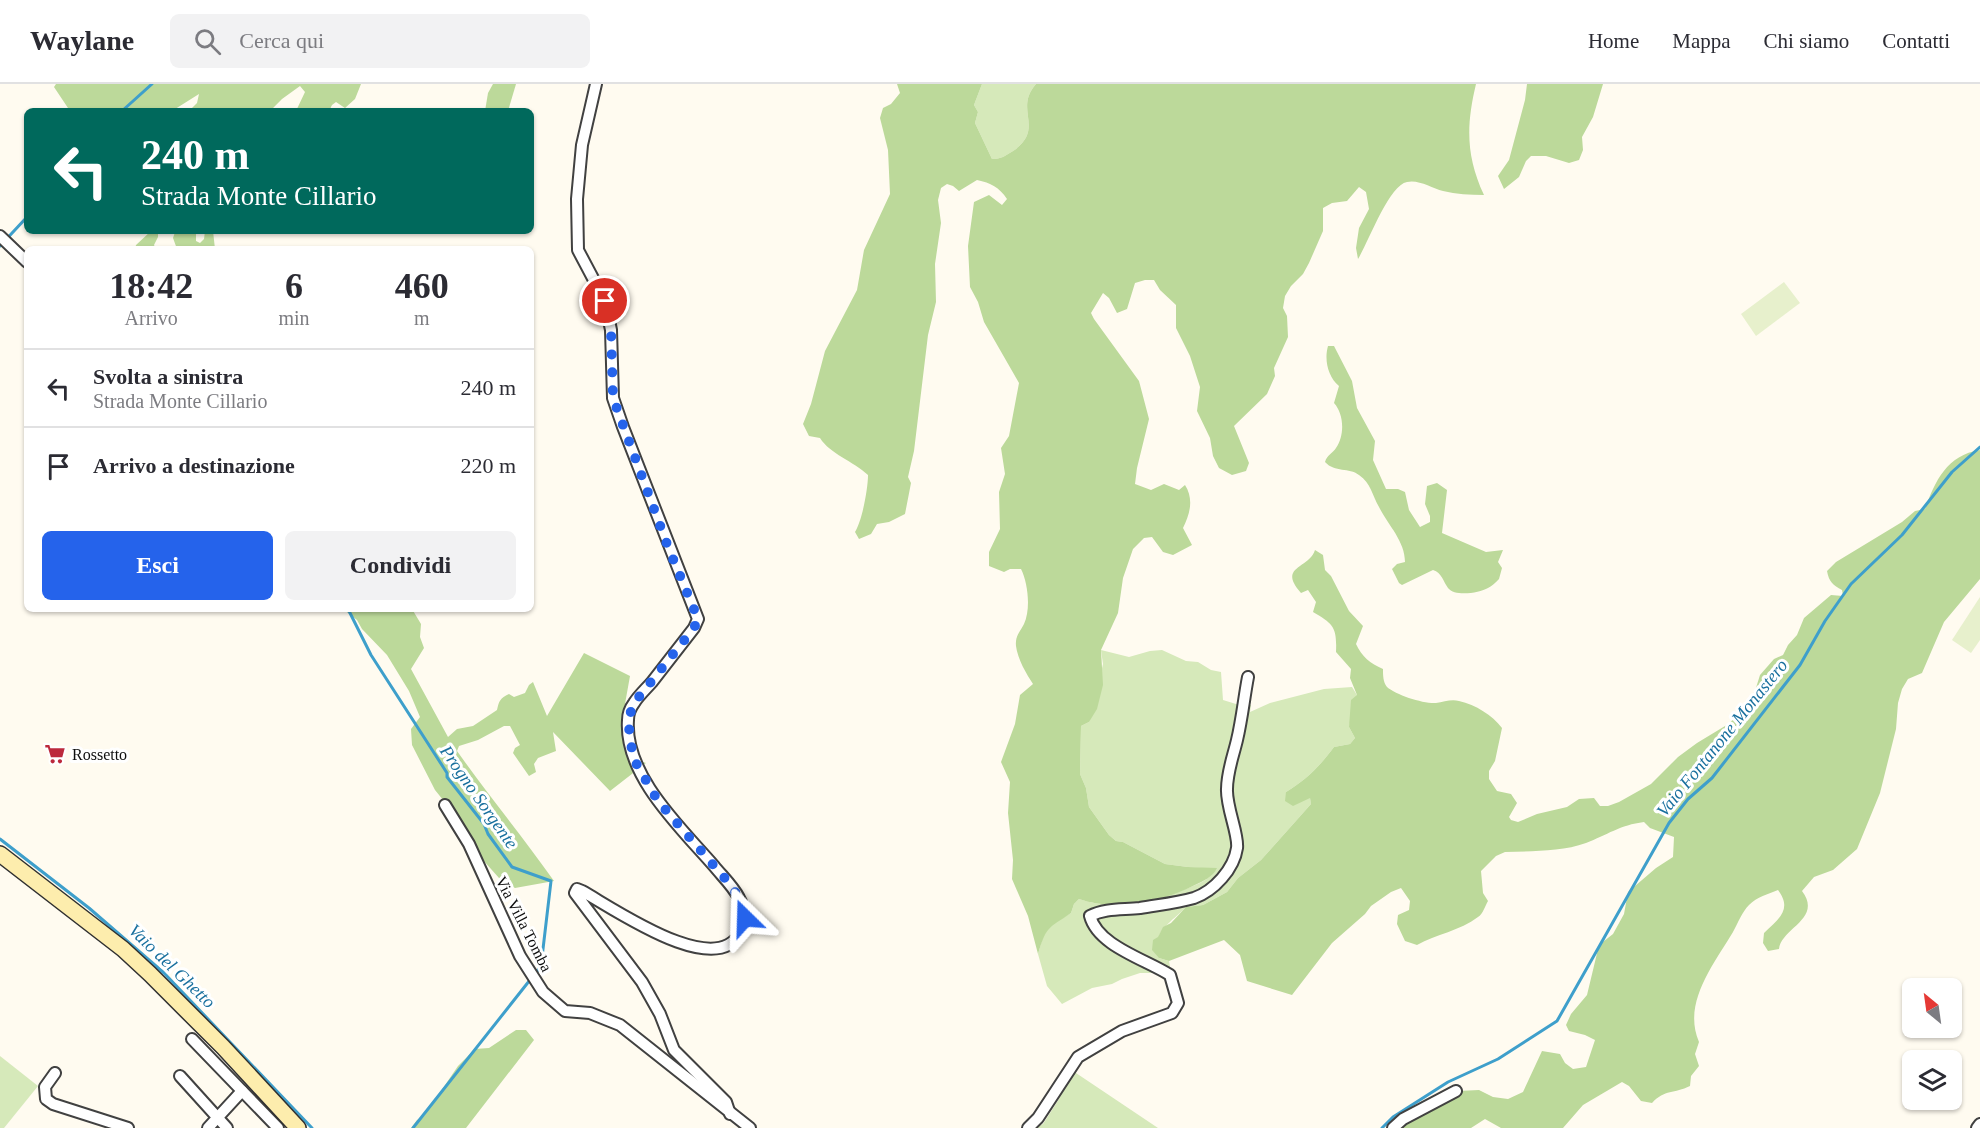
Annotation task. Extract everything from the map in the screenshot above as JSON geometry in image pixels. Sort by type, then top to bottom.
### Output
[{"type":"main road","points":[[0,854],[123,949],[223,1047],[297,1128]]},
{"type":"street","points":[[596,84],[582,145],[577,200],[578,250],[605,301],[611,330],[613,398],[668,547],[698,619],[694,628],[634,703],[628,720],[631,748],[633,758],[658,801],[728,882],[740,899],[745,918],[737,939],[713,950],[701,949],[667,938],[582,891],[577,890],[575,893],[642,982],[660,1014],[674,1050],[726,1102],[730,1114]]},
{"type":"street","points":[[0,236],[24,259]]},
{"type":"street","points":[[1028,1128],[1038,1118],[1078,1057],[1122,1031],[1172,1013],[1178,1003],[1170,975],[1131,955],[1103,937],[1093,927],[1090,916],[1098,912],[1140,908],[1196,897],[1212,888],[1223,877],[1233,861],[1238,846],[1228,811],[1227,789],[1229,765],[1237,742],[1248,676]]},
{"type":"street","name":"Via Villa Tomba","points":[[445,805],[469,844],[520,956],[543,992],[565,1011],[590,1013],[620,1025],[750,1128]]},
{"type":"street","points":[[192,1039],[278,1128]]},
{"type":"street","points":[[55,1073],[45,1087],[46,1099],[53,1104],[128,1128]]},
{"type":"street","points":[[180,1076],[227,1128]]},
{"type":"street","points":[[208,1128],[242,1091]]},
{"type":"street","points":[[1393,1128],[1403,1119],[1456,1091]]},
{"type":"street","points":[[1977,1128],[1980,1124]]},
{"type":"green space","points":[[56,84],[361,84],[355,99],[345,108],[336,102],[330,108],[297,108],[305,92],[300,86],[273,108],[192,108],[197,103],[199,94],[177,108],[68,108],[54,87]]},
{"type":"green space","points":[[493,84],[516,84],[509,108],[486,108],[488,93]]},
{"type":"green space","points":[[897,84],[982,84],[974,105],[978,112],[975,123],[992,159],[1000,158],[1023,143],[1029,127],[1027,102],[1036,84],[1476,84],[1470,114],[1470,141],[1474,167],[1484,195],[1453,193],[1420,183],[1407,182],[1393,193],[1386,203],[1358,259],[1356,248],[1359,228],[1369,209],[1366,192],[1359,187],[1347,201],[1332,203],[1323,208],[1323,231],[1303,274],[1285,296],[1283,308],[1287,316],[1288,337],[1274,368],[1275,376],[1267,394],[1234,426],[1249,463],[1246,471],[1232,475],[1219,468],[1213,456],[1210,438],[1197,411],[1200,387],[1190,356],[1176,328],[1176,305],[1160,290],[1154,280],[1135,283],[1127,309],[1117,313],[1109,298],[1103,293],[1091,313],[1139,381],[1149,419],[1135,484],[1151,490],[1164,484],[1179,490],[1185,485],[1190,506],[1183,528],[1192,545],[1173,555],[1163,552],[1152,537],[1144,538],[1133,549],[1123,578],[1118,613],[1101,650],[1103,685],[1097,709],[1089,722],[1081,726],[1080,774],[1086,788],[1089,807],[1116,841],[1123,842],[1165,864],[1217,868],[1201,882],[1153,900],[1108,905],[1079,899],[1074,904],[1071,913],[1053,925],[1046,933],[1038,954],[1028,916],[1012,879],[1013,860],[1008,813],[1010,782],[1001,762],[1015,724],[1020,695],[1033,684],[1020,661],[1016,646],[1017,637],[1026,618],[1027,589],[1021,569],[1010,569],[1004,572],[989,566],[989,552],[1000,529],[999,492],[1005,474],[1001,448],[1009,436],[1019,383],[984,322],[978,302],[970,287],[968,246],[974,202],[989,195],[1002,205],[1007,199],[998,189],[991,184],[977,180],[959,191],[947,184],[941,188],[938,200],[941,223],[935,264],[936,302],[928,335],[914,451],[908,477],[911,483],[905,514],[889,522],[877,524],[871,534],[859,539],[855,532],[864,505],[868,475],[830,449],[820,438],[809,436],[803,424],[811,404],[825,351],[857,290],[864,250],[890,194],[888,150],[880,118],[883,108],[891,104],[900,93]]},
{"type":"green space","points":[[982,84],[1036,84],[1027,102],[1029,127],[1023,143],[1005,156],[998,158],[992,159],[975,123],[978,112],[974,105]]},
{"type":"green space","points":[[1527,84],[1603,84],[1593,117],[1582,137],[1583,150],[1579,160],[1569,163],[1546,156],[1531,156],[1526,161],[1519,177],[1504,189],[1498,176],[1509,160]]},
{"type":"green space","points":[[148,234],[158,234],[154,246],[136,245]]},
{"type":"green space","points":[[174,234],[196,234],[196,241],[200,243],[205,234],[213,234],[215,246],[176,246],[173,238]]},
{"type":"green space","points":[[1784,282],[1800,303],[1756,336],[1741,314]]},
{"type":"green space","points":[[1328,346],[1334,346],[1352,381],[1357,408],[1375,441],[1373,460],[1386,489],[1398,489],[1405,492],[1409,510],[1420,527],[1430,522],[1425,504],[1427,486],[1437,483],[1447,490],[1442,533],[1486,552],[1503,550],[1498,562],[1502,568],[1499,579],[1491,586],[1473,593],[1451,591],[1440,575],[1433,570],[1402,585],[1399,583],[1392,569],[1397,564],[1405,562],[1402,547],[1369,485],[1355,473],[1333,468],[1325,462],[1339,443],[1342,431],[1340,413],[1334,403],[1339,386],[1332,378],[1328,368],[1326,357]]},
{"type":"green space","points":[[1980,450],[1980,579],[1944,622],[1922,673],[1908,679],[1902,689],[1898,703],[1896,729],[1880,793],[1857,849],[1833,870],[1814,877],[1802,891],[1808,909],[1799,923],[1786,935],[1779,949],[1768,951],[1763,943],[1764,933],[1779,919],[1784,909],[1784,903],[1778,890],[1756,900],[1744,911],[1709,971],[1697,998],[1694,1013],[1699,1042],[1695,1054],[1699,1066],[1691,1076],[1690,1086],[1666,1094],[1652,1103],[1641,1101],[1629,1086],[1622,1082],[1583,1105],[1563,1128],[1501,1128],[1485,1119],[1471,1128],[1402,1128],[1417,1114],[1458,1091],[1479,1090],[1493,1097],[1508,1099],[1523,1092],[1542,1051],[1560,1054],[1565,1063],[1573,1069],[1586,1067],[1595,1040],[1569,1031],[1566,1025],[1571,1014],[1587,995],[1599,945],[1613,934],[1624,914],[1628,892],[1673,857],[1674,837],[1650,828],[1644,822],[1635,823],[1576,846],[1505,852],[1496,856],[1481,871],[1483,893],[1488,901],[1480,916],[1464,926],[1417,945],[1405,941],[1397,924],[1398,915],[1409,910],[1410,901],[1401,888],[1391,892],[1371,906],[1332,943],[1292,995],[1247,981],[1240,955],[1224,940],[1169,961],[1159,958],[1152,950],[1153,940],[1158,937],[1163,927],[1171,923],[1186,907],[1203,905],[1227,892],[1238,878],[1261,860],[1311,804],[1310,798],[1293,806],[1285,801],[1286,792],[1312,772],[1334,747],[1350,744],[1355,738],[1349,727],[1351,700],[1357,695],[1350,678],[1351,669],[1336,652],[1336,637],[1333,628],[1326,620],[1313,612],[1316,602],[1308,590],[1301,593],[1292,578],[1297,568],[1312,556],[1315,550],[1323,555],[1325,570],[1331,576],[1349,611],[1363,626],[1356,644],[1358,649],[1367,659],[1383,669],[1387,687],[1403,696],[1425,702],[1453,700],[1465,703],[1488,715],[1502,728],[1495,761],[1489,771],[1489,779],[1497,791],[1511,794],[1517,803],[1509,817],[1518,822],[1537,814],[1567,807],[1579,799],[1594,798],[1600,806],[1619,802],[1651,784],[1678,757],[1730,723],[1755,691],[1760,675],[1774,659],[1783,655],[1797,635],[1804,618],[1831,595],[1843,596],[1842,590],[1830,581],[1827,571],[1836,562],[1902,522],[1915,511],[1925,509],[1938,479],[1951,463],[1959,457]]},
{"type":"green space","points":[[1980,597],[1980,640],[1971,653],[1952,640]]},
{"type":"green space","points":[[347,612],[414,612],[421,624],[420,637],[424,648],[411,669],[448,737],[457,729],[473,726],[497,710],[500,700],[506,695],[514,697],[525,693],[533,682],[547,716],[584,653],[630,676],[623,715],[633,722],[635,759],[646,763],[610,791],[553,732],[556,751],[538,758],[534,764],[536,772],[529,776],[513,753],[520,745],[510,726],[504,726],[478,740],[459,746],[457,751],[554,881],[515,888],[499,878],[475,851],[460,821],[435,790],[412,745],[411,729],[420,717],[409,691],[387,655],[362,629],[357,620]]},
{"type":"green space","points":[[1101,650],[1129,657],[1162,650],[1186,661],[1198,662],[1211,670],[1221,672],[1223,700],[1251,705],[1250,712],[1270,703],[1324,689],[1352,687],[1357,695],[1349,727],[1355,738],[1350,744],[1334,747],[1312,772],[1286,792],[1310,797],[1311,804],[1261,860],[1238,878],[1227,892],[1203,905],[1186,907],[1160,933],[1159,958],[1169,961],[1171,973],[1140,973],[1112,984],[1092,988],[1062,1004],[1047,986],[1038,954],[1043,937],[1050,925],[1071,913],[1074,904],[1079,899],[1106,904],[1166,895],[1198,884],[1216,869],[1165,864],[1123,842],[1116,841],[1089,807],[1086,788],[1080,774],[1081,726],[1089,722],[1103,664]]},
{"type":"green space","points":[[516,1030],[526,1030],[534,1040],[466,1128],[411,1128],[417,1120],[424,1116],[458,1066],[475,1049],[489,1048]]},
{"type":"green space","points":[[0,1056],[38,1086],[4,1128],[0,1128]]},
{"type":"green space","points":[[1073,1071],[1158,1128],[1035,1128],[1043,1124]]},
{"type":"waterway","points":[[125,108],[152,84]]},
{"type":"waterway","points":[[0,246],[24,220]]},
{"type":"waterway","name":"Vaio Fontanone Monastero","points":[[1382,1128],[1393,1117],[1448,1082],[1498,1059],[1557,1021],[1669,823],[1688,799],[1712,778],[1800,665],[1825,621],[1851,584],[1902,535],[1952,472],[1980,447]]},
{"type":"waterway","name":"Progno Sorgente","points":[[350,612],[371,655],[447,773],[447,777],[484,824],[488,834],[512,867],[551,881],[541,966],[413,1128]]},
{"type":"waterway","name":"Vaio del Ghetto","points":[[0,839],[89,908],[164,973],[312,1128]]},
{"type":"place","name":"Rossetto","points":[[55,754]]},
{"type":"route","points":[[605,301],[611,330],[613,398],[668,547],[698,619],[694,628],[630,711],[628,720],[633,758],[658,801],[740,899],[745,918]]}]
